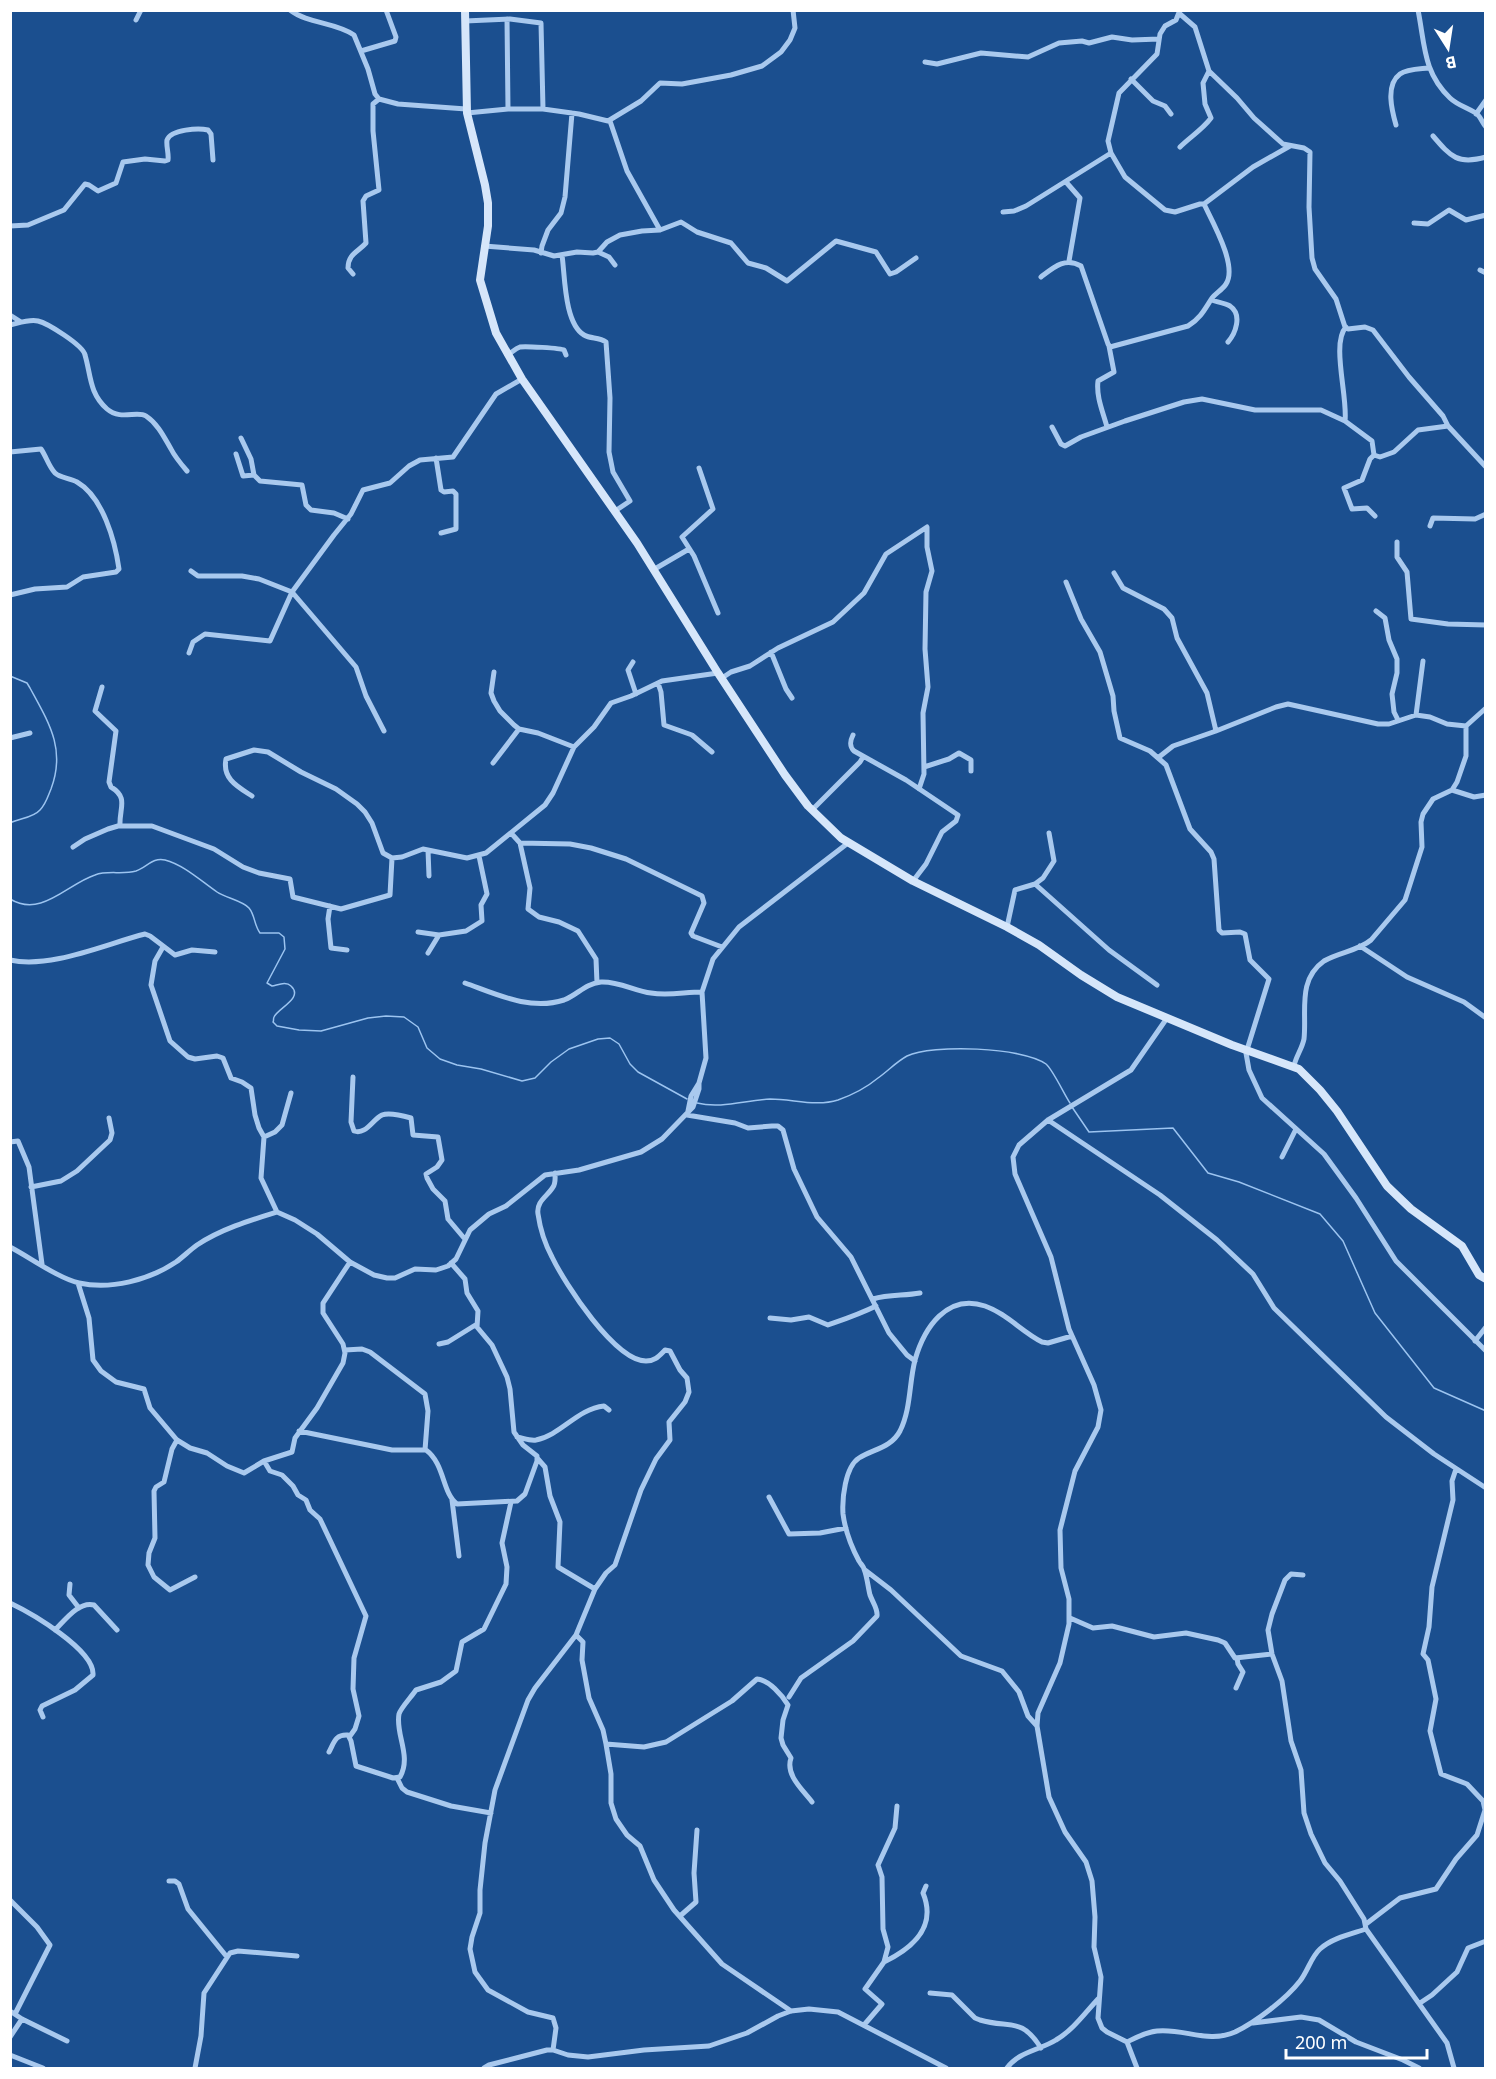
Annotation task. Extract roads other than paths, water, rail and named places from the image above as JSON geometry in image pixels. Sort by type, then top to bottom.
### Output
[{"type":"street","points":[[136,20],[141,10]]},
{"type":"street","points":[[290,10],[302,17],[352,33],[361,51],[375,94],[379,99],[403,104],[437,105],[467,111],[543,109],[572,113],[605,122],[641,102],[660,83],[682,84],[731,75],[767,64],[781,52],[795,31],[793,10]]},
{"type":"street","points":[[361,51],[395,41],[386,10]]},
{"type":"street","points":[[465,10],[467,111],[487,195],[488,220],[480,280],[496,333],[522,379],[615,511],[785,775],[812,810],[832,831],[848,843],[913,881],[1039,945],[1117,997],[1246,1050],[1294,1066],[1327,1098],[1387,1186],[1411,1209],[1459,1243],[1479,1275],[1485,1279]]},
{"type":"street","points":[[508,109],[509,19],[512,10]]},
{"type":"street","points":[[1418,10],[1428,68],[1450,98],[1461,107],[1476,114],[1485,127]]},
{"type":"street","points":[[1290,147],[1253,168],[1204,204],[1175,212],[1165,210],[1125,177],[1111,153],[1108,141],[1119,93],[1157,54],[1163,29],[1176,20],[1180,12],[1195,27],[1209,72],[1282,144],[1304,148],[1310,152],[1309,207],[1312,258],[1315,269],[1336,300],[1346,327]]},
{"type":"street","points":[[465,21],[509,19],[536,21],[542,24],[543,109]]},
{"type":"street","points":[[925,62],[934,64],[981,53],[1028,57],[1055,44],[1080,41],[1089,43],[1112,37],[1132,40],[1159,39]]},
{"type":"street","points":[[1396,125],[1391,106],[1394,82],[1402,73],[1428,68]]},
{"type":"street","points":[[1180,147],[1193,134],[1201,130],[1211,118],[1205,104],[1203,83],[1209,72]]},
{"type":"street","points":[[1131,79],[1153,101],[1165,106],[1171,114]]},
{"type":"street","points":[[353,274],[348,268],[349,260],[352,254],[366,243],[363,200],[366,196],[379,190],[373,127],[374,104],[379,99]]},
{"type":"street","points":[[1476,114],[1485,100]]},
{"type":"street","points":[[541,252],[548,230],[561,213],[565,197],[572,113]]},
{"type":"street","points":[[610,121],[627,171],[660,231]]},
{"type":"street","points":[[10,226],[26,225],[64,210],[85,184],[98,191],[116,183],[123,162],[145,159],[168,160],[167,142],[174,133],[191,129],[208,130],[211,134],[213,160]]},
{"type":"street","points":[[1433,136],[1456,159],[1471,161],[1485,157]]},
{"type":"street","points":[[1003,212],[1019,210],[1111,153]]},
{"type":"street","points":[[1066,182],[1080,198],[1069,261]]},
{"type":"street","points":[[1109,346],[1188,326],[1199,318],[1226,284],[1228,269],[1222,243],[1204,204]]},
{"type":"street","points":[[1414,223],[1428,224],[1449,210],[1466,220],[1485,215]]},
{"type":"street","points":[[598,252],[607,242],[620,235],[660,231],[682,222],[699,233],[731,243],[748,263],[766,268],[787,281],[836,241],[876,252],[890,274],[916,258]]},
{"type":"street","points":[[484,246],[554,255],[598,252],[609,257],[615,265]]},
{"type":"street","points":[[562,255],[565,295],[572,318],[582,334],[606,342],[610,398],[609,452],[613,472],[630,501],[615,511]]},
{"type":"street","points":[[1041,278],[1056,266],[1069,261],[1082,268],[1109,346],[1114,372],[1098,381],[1097,386],[1107,428]]},
{"type":"street","points":[[1211,300],[1230,306],[1235,312],[1236,330],[1228,342]]},
{"type":"street","points":[[10,315],[21,322]]},
{"type":"street","points":[[10,325],[39,321],[82,349],[89,379],[99,400],[113,413],[146,416],[160,431],[187,471]]},
{"type":"street","points":[[1345,421],[1346,408],[1339,346],[1341,334],[1346,327]]},
{"type":"street","points":[[1346,327],[1351,329],[1365,327],[1373,330],[1443,416],[1448,426],[1485,467]]},
{"type":"street","points":[[507,355],[523,347],[560,348],[566,355]]},
{"type":"street","points":[[189,653],[193,642],[205,634],[270,641],[292,592],[348,519],[363,490],[390,483],[415,462],[455,456],[496,394],[522,379]]},
{"type":"street","points":[[1052,427],[1061,444],[1065,446],[1107,428],[1184,402],[1202,399],[1256,410],[1315,409],[1345,421],[1372,441],[1374,455]]},
{"type":"street","points":[[1374,455],[1380,457],[1388,455],[1418,430],[1448,426]]},
{"type":"street","points":[[241,438],[254,475],[260,481],[302,485],[306,505],[310,510],[334,513],[348,519]]},
{"type":"street","points":[[10,452],[41,449],[56,474],[76,482],[85,490],[98,504],[108,525],[119,569],[116,572],[83,577],[68,587],[35,589],[10,596]]},
{"type":"street","points":[[236,454],[243,476],[254,475]]},
{"type":"street","points":[[1374,455],[1370,459],[1362,480],[1344,488],[1352,509],[1367,508],[1375,516]]},
{"type":"street","points":[[436,458],[441,490],[453,491],[456,494],[456,529],[441,533]]},
{"type":"street","points":[[699,468],[713,509],[682,535],[718,613]]},
{"type":"street","points":[[1430,526],[1433,518],[1475,519],[1485,514]]},
{"type":"street","points":[[252,796],[228,778],[226,759],[254,750],[274,754],[301,772],[336,789],[357,804],[372,823],[383,853],[392,858],[408,856],[420,849],[460,857],[479,856],[486,853],[539,811],[547,802],[574,747],[594,727],[611,703],[668,679],[720,676],[750,666],[771,652],[833,622],[864,593],[886,554],[927,527],[927,547],[932,571],[926,592],[925,649],[928,687],[923,718],[924,767],[919,789]]},
{"type":"street","points":[[1397,542],[1397,557],[1407,572],[1411,619],[1448,624],[1485,625]]},
{"type":"street","points":[[653,570],[689,549]]},
{"type":"street","points":[[191,571],[198,576],[251,578],[292,592],[356,667],[366,696],[384,731]]},
{"type":"street","points":[[1114,573],[1123,588],[1161,607],[1170,615],[1177,638],[1207,693],[1216,731]]},
{"type":"street","points":[[1066,582],[1081,619],[1100,652],[1113,696],[1120,738],[1159,757],[1166,765],[1191,831],[1213,855],[1219,930],[1222,933],[1245,934],[1250,960],[1269,979],[1246,1050],[1249,1070],[1262,1098],[1313,1143],[1334,1166],[1396,1262],[1485,1351]]},
{"type":"street","points":[[1376,611],[1385,618],[1388,638],[1397,659],[1397,673],[1392,694],[1394,712],[1398,720]]},
{"type":"street","points":[[771,652],[792,698]]},
{"type":"street","points":[[1416,715],[1423,661]]},
{"type":"street","points":[[633,662],[628,670],[636,693]]},
{"type":"street","points":[[494,672],[491,693],[494,701],[500,711],[519,729],[538,733],[574,747]]},
{"type":"street","points":[[658,683],[664,725],[692,735],[712,752]]},
{"type":"street","points":[[102,687],[94,711],[105,723],[115,729],[115,747],[109,782],[111,787],[122,796],[120,826]]},
{"type":"street","points":[[1159,757],[1173,746],[1288,704],[1378,724],[1389,724],[1416,715],[1430,717],[1446,724],[1466,726]]},
{"type":"street","points":[[1294,1066],[1304,1039],[1304,998],[1309,979],[1321,963],[1334,955],[1371,940],[1405,900],[1422,847],[1423,813],[1433,799],[1452,790],[1465,759],[1466,726],[1485,708]]},
{"type":"street","points":[[493,763],[519,729]]},
{"type":"street","points":[[10,738],[30,733]]},
{"type":"street","points":[[853,735],[851,748],[862,757],[919,789],[958,817],[942,832],[926,864],[913,881]]},
{"type":"street","points":[[924,767],[949,759],[959,753],[972,761],[971,771]]},
{"type":"street","points":[[812,810],[860,762],[862,757]]},
{"type":"street","points":[[1452,790],[1474,797],[1485,795]]},
{"type":"street","points":[[73,847],[96,833],[120,826],[159,828],[214,849],[243,867],[259,873],[290,879],[293,897],[341,909],[388,897],[392,890],[392,858]]},
{"type":"street","points":[[511,832],[520,843],[530,888],[528,909],[539,917],[559,922],[578,931],[596,959],[597,983]]},
{"type":"street","points":[[1007,927],[1015,890],[1035,884],[1043,878],[1054,861],[1049,833]]},
{"type":"street","points":[[520,843],[570,843],[591,848],[626,860],[702,896],[704,903],[691,934],[722,947]]},
{"type":"street","points":[[163,947],[155,961],[151,986],[170,1041],[188,1057],[195,1059],[217,1056],[223,1058],[231,1078],[251,1088],[255,1115],[264,1137],[261,1178],[278,1212],[317,1234],[350,1262],[374,1275],[395,1278],[415,1269],[436,1270],[451,1263],[462,1250],[464,1238],[470,1230],[489,1214],[506,1206],[545,1175],[579,1170],[641,1152],[662,1139],[687,1113],[699,1083],[706,1058],[702,992],[713,959],[739,927],[848,843]]},
{"type":"street","points":[[428,850],[429,876]]},
{"type":"street","points":[[418,932],[439,935],[466,931],[482,921],[481,905],[487,894],[479,856]]},
{"type":"street","points":[[1035,884],[1109,950],[1157,985]]},
{"type":"street","points":[[330,906],[328,919],[331,948],[347,950]]},
{"type":"street","points":[[10,960],[26,963],[66,956],[145,934],[176,955],[192,950],[215,952]]},
{"type":"street","points":[[428,953],[439,935]]},
{"type":"street","points":[[1360,946],[1407,977],[1464,1002],[1485,1018]]},
{"type":"street","points":[[465,983],[494,995],[527,1003],[561,1000],[573,996],[585,986],[597,983],[611,983],[653,994],[702,992]]},
{"type":"street","points":[[1137,2068],[1127,2042],[1107,2032],[1099,2023],[1101,1977],[1094,1947],[1094,1899],[1090,1873],[1086,1862],[1065,1832],[1049,1797],[1037,1726],[1038,1713],[1060,1663],[1070,1618],[1069,1599],[1060,1568],[1060,1530],[1075,1471],[1095,1433],[1101,1415],[1094,1385],[1072,1336],[1051,1257],[1015,1174],[1013,1157],[1019,1145],[1048,1120],[1131,1070],[1167,1018]]},
{"type":"street","points":[[353,1077],[351,1126],[354,1131],[360,1132],[375,1123],[381,1115],[386,1114],[411,1118],[413,1135],[438,1137],[442,1160],[437,1167],[426,1174],[426,1178],[445,1201],[448,1219],[464,1238]]},
{"type":"street","points":[[264,1137],[275,1132],[282,1125],[291,1093]]},
{"type":"street","points":[[687,1113],[748,1128],[778,1126],[783,1130],[794,1169],[817,1217],[851,1257],[889,1333],[915,1361]]},
{"type":"street","points":[[31,1187],[61,1181],[77,1172],[112,1137],[109,1118]]},
{"type":"street","points":[[1048,1120],[1160,1195],[1217,1240],[1253,1274],[1274,1308],[1391,1421],[1485,1488]]},
{"type":"street","points":[[1282,1157],[1296,1129]]},
{"type":"street","points":[[10,1142],[18,1141],[29,1167],[42,1264]]},
{"type":"street","points":[[553,2050],[556,2028],[553,2018],[528,2012],[488,1990],[479,1980],[473,1966],[470,1944],[480,1913],[485,1843],[495,1790],[528,1700],[576,1635],[595,1589],[616,1563],[641,1490],[656,1459],[670,1440],[669,1422],[687,1397],[689,1386],[687,1378],[670,1351],[665,1350],[655,1359],[646,1361],[632,1357],[616,1347],[570,1287],[547,1247],[537,1213],[539,1203],[553,1187],[555,1173]]},
{"type":"street","points":[[10,1247],[78,1283],[116,1284],[144,1276],[176,1262],[197,1245],[220,1233],[278,1212]]},
{"type":"street","points":[[78,1283],[89,1318],[93,1360],[101,1371],[116,1383],[144,1389],[150,1408],[177,1440],[190,1448],[207,1453],[241,1473],[248,1472],[264,1461],[292,1452],[299,1431],[317,1408],[341,1368],[345,1350],[323,1313],[323,1303],[350,1262]]},
{"type":"street","points":[[451,1263],[465,1279],[467,1293],[478,1311],[479,1330],[492,1345],[507,1377],[514,1432],[523,1445],[537,1454],[525,1494],[517,1502],[460,1504],[452,1500]]},
{"type":"street","points":[[873,1299],[888,1294],[899,1296],[920,1293]]},
{"type":"street","points":[[1037,1726],[1028,1716],[1019,1692],[1002,1671],[961,1656],[891,1590],[865,1570],[846,1528],[843,1513],[844,1501],[851,1469],[856,1461],[885,1446],[898,1434],[909,1399],[915,1361],[924,1337],[944,1311],[957,1304],[973,1303],[992,1309],[1044,1343],[1072,1336]]},
{"type":"street","points":[[770,1318],[791,1320],[809,1317],[828,1325],[850,1319],[876,1306]]},
{"type":"street","points":[[439,1344],[448,1342],[477,1324]]},
{"type":"street","points":[[1476,1341],[1485,1327]]},
{"type":"street","points":[[345,1350],[362,1349],[370,1352],[426,1396],[428,1411],[425,1450]]},
{"type":"street","points":[[517,1437],[535,1440],[595,1408],[604,1406],[609,1410]]},
{"type":"street","points":[[299,1431],[392,1450],[425,1450],[434,1457],[443,1473],[452,1500],[459,1556]]},
{"type":"street","points":[[177,1440],[172,1449],[164,1482],[154,1491],[155,1538],[148,1565],[154,1578],[170,1590],[195,1577]]},
{"type":"street","points":[[537,1459],[545,1467],[550,1496],[560,1522],[558,1567],[595,1589]]},
{"type":"street","points":[[264,1461],[270,1471],[282,1475],[293,1485],[298,1495],[306,1500],[310,1510],[320,1519],[366,1616],[354,1658],[353,1689],[359,1716],[350,1736],[357,1766],[388,1777],[398,1778]]},
{"type":"street","points":[[1252,2023],[1300,1982],[1319,1950],[1333,1941],[1366,1927],[1401,1898],[1433,1891],[1439,1887],[1456,1860],[1477,1835],[1485,1810],[1483,1801],[1469,1786],[1441,1774],[1430,1736],[1436,1699],[1428,1660],[1424,1654],[1432,1587],[1454,1498],[1452,1481],[1456,1469]]},
{"type":"street","points":[[769,1497],[789,1534],[820,1533],[846,1528]]},
{"type":"street","points":[[398,1778],[402,1774],[404,1763],[400,1710],[410,1701],[416,1690],[441,1682],[456,1671],[462,1642],[484,1629],[506,1584],[507,1567],[502,1543],[511,1502]]},
{"type":"street","points":[[789,1696],[801,1678],[853,1641],[877,1616],[865,1570]]},
{"type":"street","points":[[1302,1575],[1291,1574],[1285,1580],[1269,1623],[1269,1638],[1282,1682],[1291,1741],[1301,1770],[1302,1806],[1309,1830],[1326,1863],[1340,1881],[1366,1927],[1448,2045],[1454,2068]]},
{"type":"street","points":[[70,1584],[69,1595],[79,1608]]},
{"type":"street","points":[[10,1603],[22,1608],[55,1630],[83,1654],[93,1668],[91,1678],[75,1690],[42,1706],[40,1710],[43,1717]]},
{"type":"street","points":[[55,1630],[85,1604],[94,1605],[117,1630]]},
{"type":"street","points":[[1070,1618],[1093,1628],[1112,1626],[1154,1638],[1186,1633],[1218,1640],[1225,1643],[1237,1658],[1243,1672],[1236,1688]]},
{"type":"street","points":[[576,1635],[582,1642],[582,1660],[589,1698],[603,1730],[611,1774],[610,1803],[616,1819],[627,1835],[640,1846],[654,1880],[680,1916],[722,1964],[791,2011]]},
{"type":"street","points":[[1237,1658],[1272,1654]]},
{"type":"street","points":[[606,1744],[644,1747],[666,1742],[732,1701],[757,1679],[760,1679],[774,1689],[788,1705],[782,1727],[783,1745],[790,1755],[791,1774],[813,1802]]},
{"type":"street","points":[[328,1752],[336,1738],[342,1735],[350,1736]]},
{"type":"street","points":[[398,1778],[402,1788],[407,1792],[451,1806],[491,1813]]},
{"type":"street","points":[[864,2025],[882,2004],[865,1989],[888,1954],[888,1943],[883,1929],[882,1877],[878,1865],[895,1828],[897,1806]]},
{"type":"street","points":[[680,1916],[696,1902],[694,1873],[697,1830]]},
{"type":"street","points":[[169,1881],[179,1884],[188,1909],[227,1957]]},
{"type":"street","points":[[884,1962],[908,1947],[927,1923],[928,1902],[923,1893],[926,1886]]},
{"type":"street","points":[[10,1900],[37,1927],[50,1945],[13,2012],[22,2019],[67,2041]]},
{"type":"street","points":[[1420,2003],[1457,1972],[1468,1948],[1485,1941]]},
{"type":"street","points":[[195,2068],[201,2036],[204,1993],[230,1953],[238,1951],[297,1956]]},
{"type":"street","points":[[930,1993],[952,1995],[975,2018],[980,2020],[1020,2026],[1030,2033],[1041,2048]]},
{"type":"street","points":[[1007,2068],[1016,2058],[1041,2048],[1072,2028],[1099,1998]]},
{"type":"street","points":[[484,2068],[553,2050],[568,2055],[588,2057],[644,2050],[709,2046],[747,2032],[791,2011],[809,2009],[833,2011],[946,2068]]},
{"type":"street","points":[[1127,2042],[1144,2034],[1160,2031],[1220,2037],[1252,2023],[1288,2018],[1312,2018],[1370,2048],[1419,2068]]},
{"type":"street","points":[[10,2037],[22,2019]]},
{"type":"street","points":[[10,2055],[43,2068]]},
{"type":"waterway","points":[[10,676],[27,683],[30,688],[49,725],[57,761],[51,789],[42,808],[34,815],[10,823]]},
{"type":"waterway","points":[[10,899],[22,904],[33,905],[54,898],[95,875],[136,871],[161,859],[172,862],[221,894],[246,906],[251,911],[260,933],[279,933],[284,937],[285,949],[267,983],[272,986],[287,984],[294,990],[294,995],[274,1017],[273,1022],[277,1026],[321,1031],[368,1018],[404,1017],[418,1027],[427,1048],[440,1059],[522,1081],[535,1078],[569,1049],[598,1039],[610,1038],[619,1044],[630,1064],[638,1072],[687,1099]]},
{"type":"waterway","points":[[697,1103],[724,1105],[770,1099],[813,1103],[830,1102],[864,1088],[907,1056],[919,1052],[956,1049],[999,1051],[1034,1058],[1049,1067],[1070,1103]]},
{"type":"waterway","points":[[1072,1107],[1089,1132],[1173,1128],[1208,1173],[1239,1182],[1320,1214],[1343,1241],[1375,1313],[1434,1388],[1486,1411]]}]
